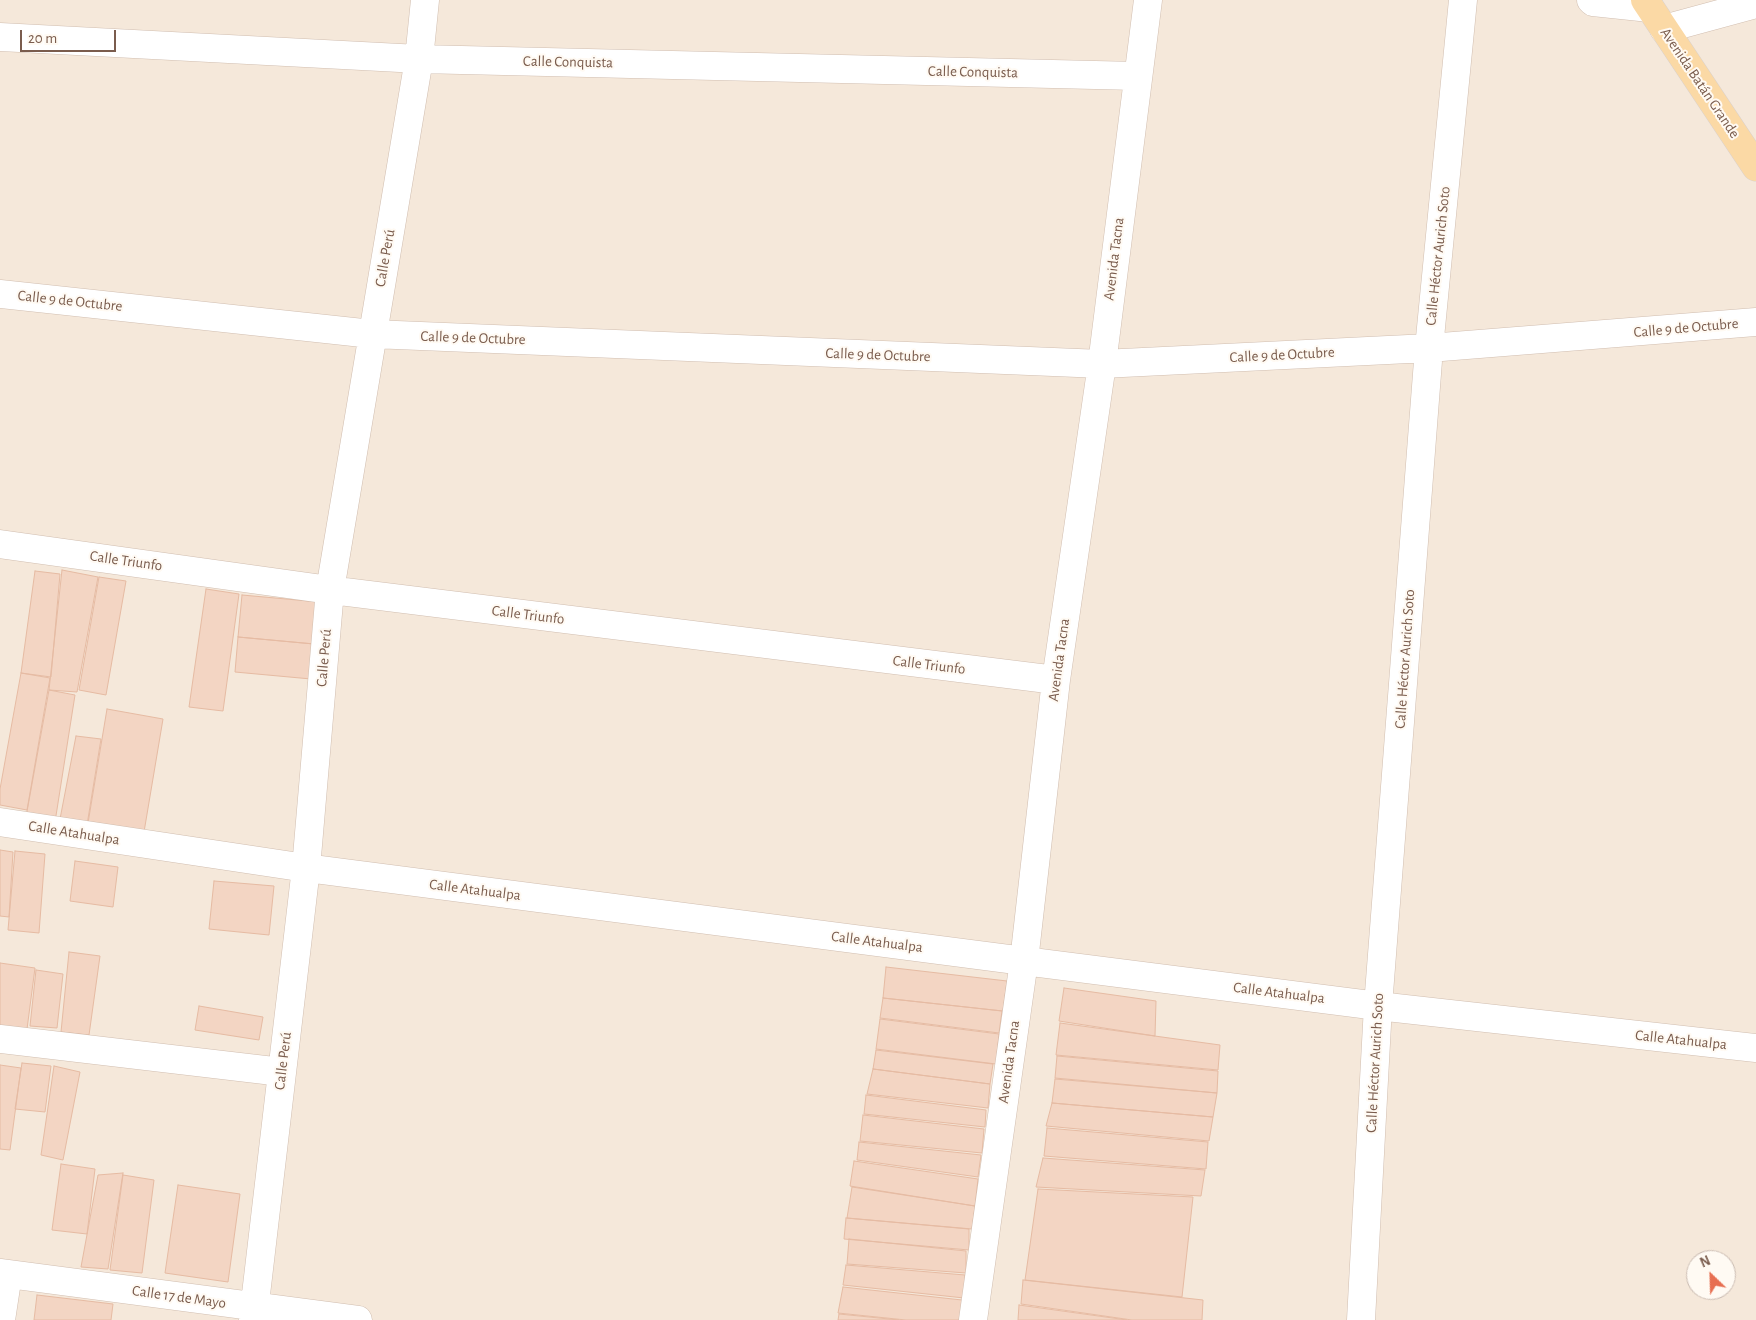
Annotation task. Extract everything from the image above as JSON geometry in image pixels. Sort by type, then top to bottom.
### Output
[{"type":"main road","name":"Avenida Batán Grande","points":[[1653,12],[1756,167]]},
{"type":"street","name":"Calle Perú","points":[[253,1314],[306,868],[330,590],[418,58],[425,0]]},
{"type":"street","name":"Avenida Tacna","points":[[973,1320],[1024,961],[1056,680],[1102,364],[1148,0]]},
{"type":"street","name":"Calle Héctor Aurich Soto","points":[[1361,1320],[1378,1006],[1429,348],[1463,0]]},
{"type":"street","points":[[1591,0],[1593,2],[1653,12],[1756,4]]},
{"type":"street","name":"Calle Conquista","points":[[0,37],[418,58],[1137,76]]},
{"type":"street","name":"Calle 9 de Octubre","points":[[0,294],[372,334],[1102,364],[1429,348],[1756,322]]},
{"type":"street","name":"Calle Triunfo","points":[[0,544],[330,590],[1056,680]]},
{"type":"street","name":"Calle Atahualpa","points":[[0,822],[306,868],[1024,961],[1378,1006],[1756,1048]]},
{"type":"street","points":[[0,1039],[282,1072]]},
{"type":"street","points":[[2,1320],[4,1274]]},
{"type":"street","name":"Calle 17 de Mayo","points":[[4,1274],[253,1314],[358,1320]]},
{"type":"shaded area","points":[[0,0],[1756,0],[1756,1320],[0,1320]]},
{"type":"building","points":[[62,570],[98,577],[77,692],[49,690]]},
{"type":"building","points":[[35,571],[60,574],[51,677],[21,673]]},
{"type":"building","points":[[99,577],[126,581],[106,695],[79,690]]},
{"type":"building","points":[[206,589],[239,594],[223,711],[189,707]]},
{"type":"building","points":[[242,595],[319,602],[314,644],[238,637]]},
{"type":"building","points":[[238,637],[314,644],[311,679],[235,672]]},
{"type":"building","points":[[21,673],[50,678],[27,810],[0,805],[0,789]]},
{"type":"building","points":[[49,690],[75,695],[55,822],[26,817]]},
{"type":"building","points":[[107,709],[163,719],[144,832],[88,823]]},
{"type":"building","points":[[76,736],[101,739],[87,825],[60,819]]},
{"type":"building","points":[[0,850],[13,852],[9,917],[0,916]]},
{"type":"building","points":[[15,851],[45,854],[39,933],[8,930]]},
{"type":"building","points":[[75,861],[118,867],[113,907],[70,901]]},
{"type":"building","points":[[214,881],[274,886],[269,935],[209,929]]},
{"type":"building","points":[[69,952],[100,956],[89,1035],[61,1032]]},
{"type":"building","points":[[0,963],[35,968],[27,1029],[0,1026]]},
{"type":"building","points":[[886,967],[1007,981],[1003,1011],[883,998]]},
{"type":"building","points":[[36,970],[63,974],[57,1028],[30,1026]]},
{"type":"building","points":[[1064,988],[1156,1001],[1155,1036],[1059,1021]]},
{"type":"building","points":[[883,998],[1002,1011],[999,1033],[880,1018]]},
{"type":"building","points":[[199,1006],[263,1017],[259,1040],[195,1030]]},
{"type":"building","points":[[880,1019],[999,1034],[996,1064],[876,1049]]},
{"type":"building","points":[[1060,1023],[1220,1045],[1218,1070],[1056,1055]]},
{"type":"building","points":[[876,1050],[993,1064],[990,1084],[873,1069]]},
{"type":"building","points":[[1057,1056],[1218,1071],[1217,1093],[1055,1078]]},
{"type":"building","points":[[22,1063],[51,1066],[45,1112],[15,1109]]},
{"type":"building","points":[[0,1065],[21,1068],[10,1150],[0,1149]]},
{"type":"building","points":[[54,1066],[80,1072],[63,1160],[41,1155]]},
{"type":"building","points":[[873,1069],[990,1084],[988,1108],[867,1094]]},
{"type":"building","points":[[1055,1079],[1217,1093],[1213,1117],[1052,1103]]},
{"type":"building","points":[[866,1095],[986,1110],[985,1127],[864,1114]]},
{"type":"building","points":[[1052,1103],[1213,1117],[1209,1141],[1046,1126]]},
{"type":"building","points":[[863,1115],[984,1129],[982,1153],[860,1141]]},
{"type":"building","points":[[1047,1128],[1208,1142],[1206,1169],[1044,1156]]},
{"type":"building","points":[[859,1142],[981,1155],[978,1177],[857,1160]]},
{"type":"building","points":[[1043,1158],[1205,1170],[1201,1196],[1036,1187]]},
{"type":"building","points":[[854,1161],[978,1179],[975,1206],[850,1186]]},
{"type":"building","points":[[61,1164],[95,1169],[87,1234],[52,1230]]},
{"type":"building","points":[[123,1173],[108,1269],[81,1267],[98,1175]]},
{"type":"building","points":[[123,1175],[154,1180],[142,1273],[110,1270]]},
{"type":"building","points":[[178,1185],[240,1194],[228,1282],[165,1273]]},
{"type":"building","points":[[852,1187],[975,1206],[972,1229],[847,1218]]},
{"type":"building","points":[[1038,1189],[1193,1197],[1182,1297],[1025,1280]]},
{"type":"building","points":[[846,1218],[969,1229],[969,1250],[844,1239]]},
{"type":"building","points":[[849,1239],[966,1251],[966,1273],[847,1264]]},
{"type":"building","points":[[846,1265],[965,1275],[964,1298],[843,1285]]},
{"type":"building","points":[[1023,1280],[1203,1300],[1202,1320],[1132,1320],[1021,1304]]},
{"type":"building","points":[[843,1287],[962,1300],[960,1320],[906,1320],[838,1313]]},
{"type":"building","points":[[37,1295],[113,1304],[111,1320],[34,1320]]},
{"type":"building","points":[[1019,1305],[1127,1320],[1018,1320]]},
{"type":"building","points":[[839,1314],[899,1320],[838,1320]]}]
